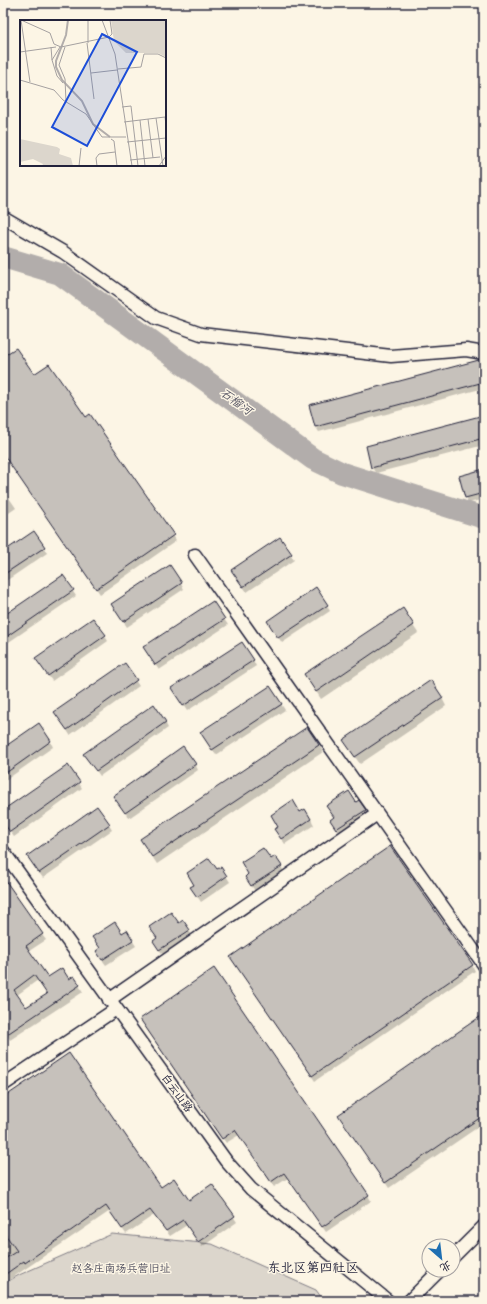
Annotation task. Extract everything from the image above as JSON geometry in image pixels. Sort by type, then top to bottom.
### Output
[{"type":"street","points":[[3,217],[63,252],[156,318],[201,334],[391,356],[466,350],[484,353]]},
{"type":"street","points":[[195,555],[484,965]]},
{"type":"street","points":[[3,1085],[377,814]]},
{"type":"street","name":"白云山路","points":[[3,851],[226,1161],[251,1189],[388,1301]]},
{"type":"street","points":[[461,1249],[484,1226]]},
{"type":"street","points":[[409,1301],[432,1278]]},
{"type":"green space","name":"赵各庄南场兵营旧址","points":[[112,1234],[212,1244],[316,1290],[324,1301],[3,1301],[3,1284],[19,1275]]},
{"type":"building","points":[[16,348],[34,374],[49,364],[86,417],[90,414],[174,535],[96,589],[3,454],[3,356]]},
{"type":"building","points":[[482,360],[484,367],[484,382],[315,427],[309,405]]},
{"type":"building","points":[[484,415],[484,438],[371,468],[366,446]]},
{"type":"building","points":[[484,469],[484,493],[465,498],[459,476]]},
{"type":"building","points":[[34,531],[45,547],[3,575],[3,552]]},
{"type":"building","points":[[280,537],[292,554],[243,587],[231,570]]},
{"type":"building","points":[[170,565],[182,583],[123,622],[111,604]]},
{"type":"building","points":[[63,575],[74,590],[3,639],[3,616]]},
{"type":"building","points":[[316,587],[328,605],[278,638],[267,621]]},
{"type":"building","points":[[213,601],[225,619],[155,665],[143,647]]},
{"type":"building","points":[[403,608],[414,625],[316,692],[304,674]]},
{"type":"building","points":[[93,618],[106,635],[48,676],[35,658]]},
{"type":"building","points":[[242,642],[254,660],[183,706],[171,688]]},
{"type":"building","points":[[125,663],[137,680],[67,730],[54,712]]},
{"type":"building","points":[[431,680],[443,698],[355,757],[343,740]]},
{"type":"building","points":[[270,686],[282,704],[212,750],[200,732]]},
{"type":"building","points":[[154,704],[166,722],[96,771],[83,754]]},
{"type":"building","points":[[39,723],[51,741],[3,775],[3,748]]},
{"type":"building","points":[[307,727],[319,745],[152,857],[140,839]]},
{"type":"building","points":[[183,746],[196,764],[125,813],[113,796]]},
{"type":"building","points":[[68,765],[80,782],[10,832],[3,822],[3,810]]},
{"type":"building","points":[[349,791],[356,802],[359,800],[366,810],[336,829],[330,820],[334,817],[326,806]]},
{"type":"building","points":[[293,800],[300,812],[305,809],[311,819],[281,839],[274,829],[278,827],[271,815]]},
{"type":"building","points":[[97,806],[110,824],[39,873],[27,856]]},
{"type":"building","points":[[390,846],[473,965],[312,1076],[230,957]]},
{"type":"building","points":[[263,848],[271,859],[275,856],[282,866],[251,886],[245,877],[248,874],[241,862]]},
{"type":"building","points":[[209,858],[217,869],[221,867],[227,876],[197,897],[190,887],[194,885],[187,873]]},
{"type":"building","points":[[3,877],[43,934],[26,946],[48,977],[62,968],[69,979],[74,976],[80,985],[3,1037]],"holes":[[[34,975],[47,994],[26,1007],[14,990]]]},
{"type":"building","points":[[171,912],[179,923],[183,920],[190,930],[159,950],[153,941],[157,938],[149,927]]},
{"type":"building","points":[[115,922],[122,933],[127,930],[133,940],[102,960],[96,951],[100,948],[92,937]]},
{"type":"building","points":[[214,968],[369,1195],[322,1227],[284,1173],[271,1182],[235,1130],[222,1139],[140,1019]]},
{"type":"building","points":[[484,1014],[484,1115],[385,1183],[338,1115]]},
{"type":"building","points":[[69,1053],[161,1187],[174,1178],[189,1200],[212,1184],[235,1216],[198,1242],[183,1220],[166,1231],[150,1210],[122,1229],[106,1206],[25,1263],[24,1261],[3,1276],[3,1260],[17,1251],[3,1231],[3,1098]]},
{"type":"waterway","name":"石榴河","points":[[3,257],[60,274],[313,459],[342,473],[484,518]]},
{"type":"district","name":"东北区第四社区","points":[[313,1268]]}]
